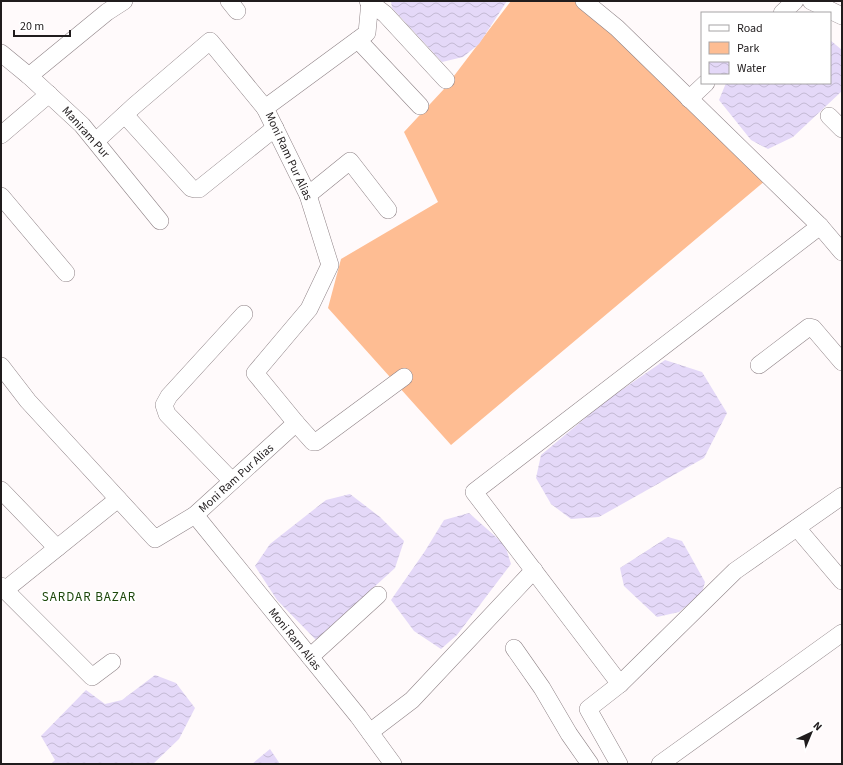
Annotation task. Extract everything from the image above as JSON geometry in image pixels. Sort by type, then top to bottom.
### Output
[{"type":"street","points":[[29,76],[107,12],[124,1]]},
{"type":"street","points":[[783,12],[795,1]]},
{"type":"street","points":[[811,1],[842,16]]},
{"type":"street","points":[[369,2],[385,14],[446,80]]},
{"type":"street","name":"Moni Ram Pur Alias","points":[[118,499],[155,540],[195,515],[296,423],[255,373],[309,309],[330,265],[308,195],[265,108],[367,33],[369,2]]},
{"type":"street","points":[[589,2],[820,226],[842,252]]},
{"type":"street","points":[[358,40],[420,106]]},
{"type":"street","points":[[96,141],[210,41],[265,108]]},
{"type":"street","name":"Maniram Pur","points":[[1,54],[29,76],[82,124],[160,221]]},
{"type":"street","points":[[689,99],[705,84]]},
{"type":"street","points":[[1,135],[49,94]]},
{"type":"street","points":[[125,115],[191,188],[195,189],[199,189],[275,128]]},
{"type":"street","points":[[829,116],[842,129]]},
{"type":"street","points":[[308,195],[350,161],[388,210]]},
{"type":"street","points":[[1,196],[66,273]]},
{"type":"street","points":[[620,684],[474,492],[820,226]]},
{"type":"street","points":[[232,481],[167,414],[164,405],[169,396],[244,314]]},
{"type":"street","points":[[759,365],[809,327],[813,328],[842,362]]},
{"type":"street","points":[[1,366],[28,401],[118,499],[58,548],[3,588],[92,677],[112,662]]},
{"type":"street","points":[[296,423],[313,442],[316,442],[404,376]]},
{"type":"street","points":[[1,490],[58,548]]},
{"type":"street","points":[[619,764],[588,709],[620,684],[735,571],[842,496]]},
{"type":"street","name":"Moni Ram Alias","points":[[195,515],[370,732],[393,764]]},
{"type":"street","points":[[797,528],[842,581]]},
{"type":"street","points":[[370,732],[412,700],[534,570]]},
{"type":"street","points":[[310,657],[378,595]]},
{"type":"street","points":[[660,764],[842,633]]},
{"type":"street","points":[[514,648],[542,688],[569,734],[590,764]]},
{"type":"green space","points":[[511,1],[576,1],[613,29],[765,181],[451,445],[328,308],[341,259],[438,202],[404,132],[444,89]]},
{"type":"water","points":[[391,1],[507,1],[479,44],[463,57],[442,62],[392,8]]},
{"type":"water","points":[[831,41],[842,50],[842,91],[793,137],[768,149],[751,140],[719,100],[726,84],[831,84]]},
{"type":"water","points":[[665,360],[702,372],[727,413],[704,458],[599,517],[571,519],[551,504],[536,478],[541,455],[607,400]]},
{"type":"water","points":[[350,494],[380,517],[404,541],[395,568],[316,640],[277,600],[255,566],[270,544],[326,500]]},
{"type":"water","points":[[469,513],[505,545],[511,564],[457,635],[441,649],[414,631],[391,600],[425,551],[444,520]]},
{"type":"water","points":[[668,537],[682,541],[705,582],[702,593],[679,612],[657,617],[624,586],[620,568]]},
{"type":"water","points":[[155,675],[176,683],[195,708],[179,739],[153,764],[51,764],[55,760],[41,736],[86,690],[105,704],[122,700]]},
{"type":"water","points":[[270,749],[280,764],[252,764]]},
{"type":"district","name":"SARDAR BAZAR","points":[[89,596]]}]
